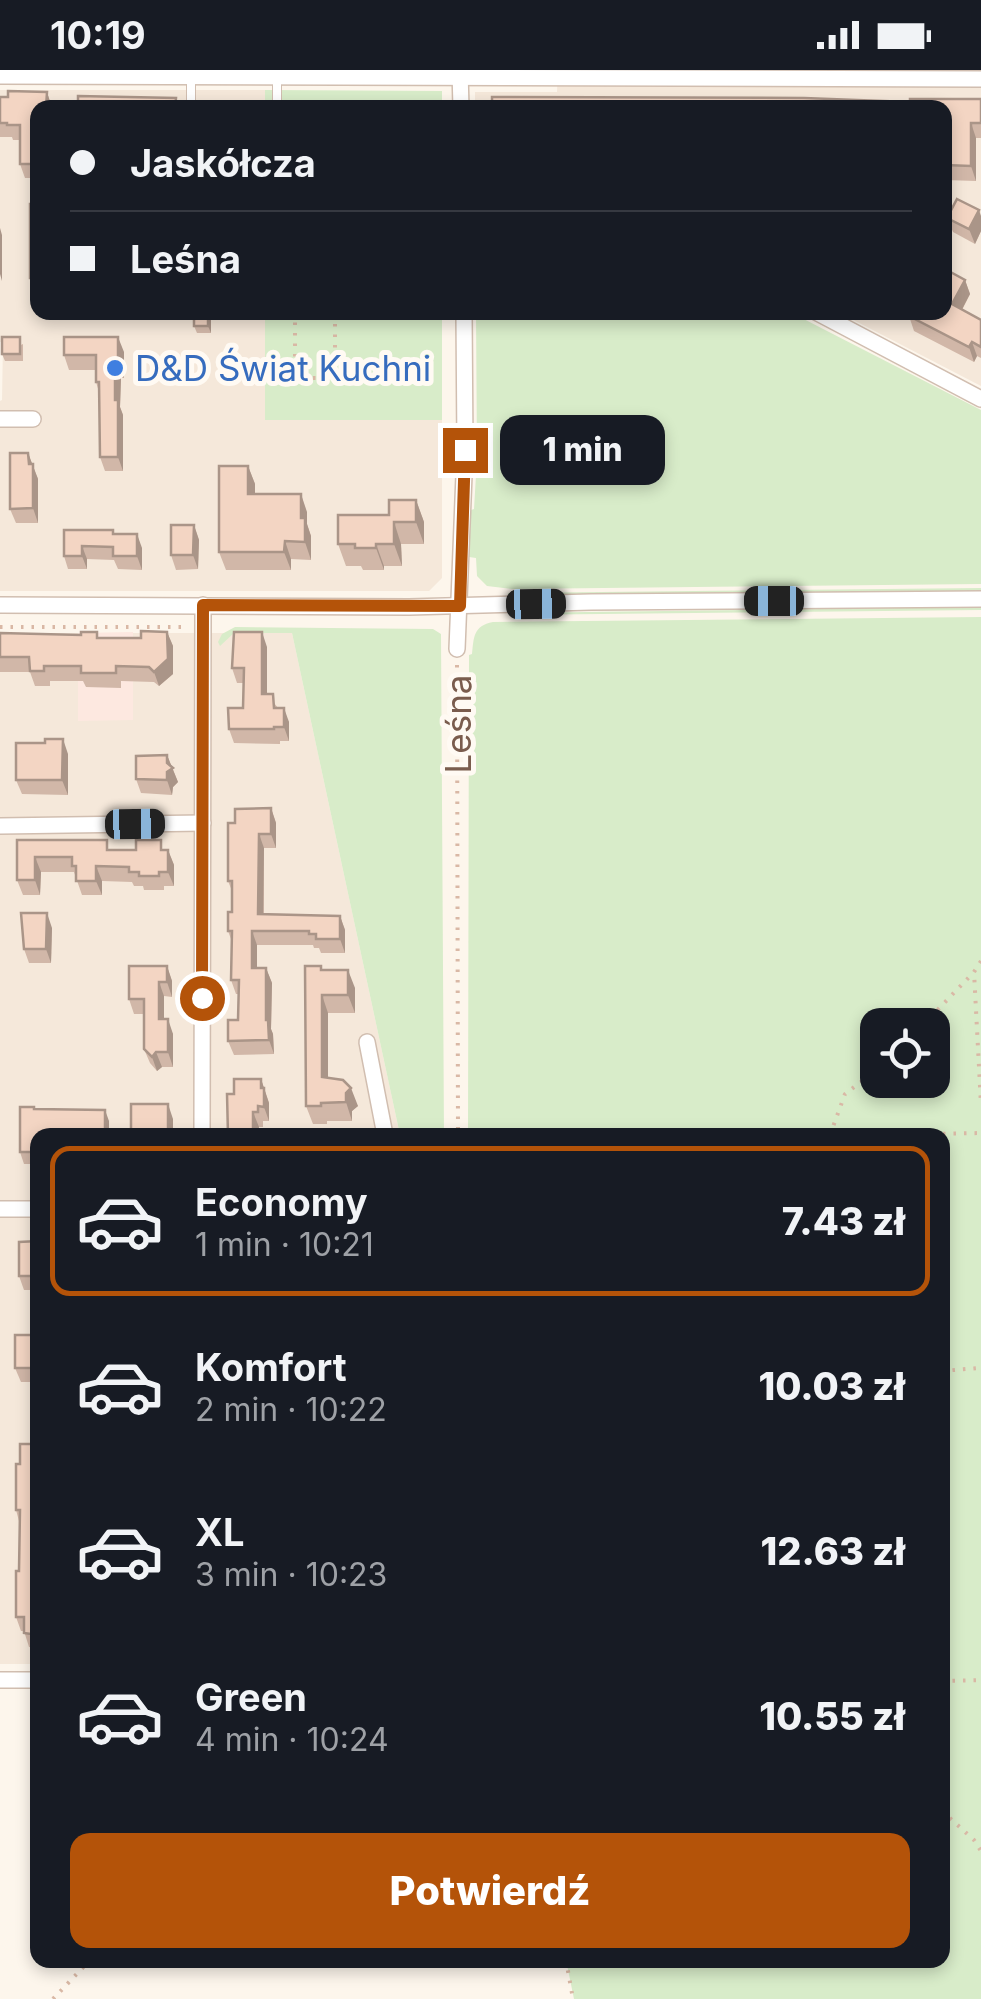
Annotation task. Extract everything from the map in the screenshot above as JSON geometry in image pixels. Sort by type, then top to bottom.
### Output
[{"type":"street","points":[[460,73],[461,100]]},
{"type":"street","points":[[0,76],[460,73],[586,79],[981,79]]},
{"type":"street","name":"Leśna","points":[[458,649],[465,450],[464,320]]},
{"type":"street","points":[[831,320],[981,398]]},
{"type":"street","points":[[0,419],[33,419]]},
{"type":"street","points":[[0,605],[460,606],[981,599]]},
{"type":"street","points":[[202,1128],[203,605]]},
{"type":"street","points":[[0,826],[203,824]]},
{"type":"street","points":[[367,1042],[384,1128]]},
{"type":"street","points":[[0,1209],[30,1209]]},
{"type":"street","points":[[0,1680],[30,1680]]},
{"type":"lane","points":[[191,76],[191,100]]},
{"type":"lane","points":[[277,76],[278,100]]},
{"type":"path","points":[[295,320],[295,378],[335,378],[335,320]]},
{"type":"path","points":[[0,627],[186,628]]},
{"type":"path","name":"Leśna","points":[[458,649],[458,1128]]},
{"type":"path","points":[[939,1008],[981,960]]},
{"type":"path","points":[[974,972],[981,1105]]},
{"type":"path","points":[[833,1128],[845,1094],[860,1083]]},
{"type":"path","points":[[950,1134],[981,1133]]},
{"type":"path","points":[[950,1370],[981,1365]]},
{"type":"path","points":[[950,1681],[981,1680]]},
{"type":"path","points":[[950,1818],[981,1851]]},
{"type":"path","points":[[53,1999],[82,1968]]},
{"type":"path","points":[[567,1968],[573,1999]]},
{"type":"shaded area","points":[[558,70],[981,70],[981,386],[854,320],[952,320],[952,100],[475,100],[475,92],[557,92]]},
{"type":"shaded area","points":[[0,90],[265,90],[265,100],[30,100],[30,320],[265,320],[265,420],[442,420],[442,578],[429,591],[0,591]]},
{"type":"shaded area","points":[[133,632],[133,720],[78,721],[78,633]]},
{"type":"shaded area","points":[[0,633],[292,633],[398,1128],[30,1128],[30,1664],[0,1664]]},
{"type":"green space","points":[[265,90],[442,91],[442,100],[265,100]]},
{"type":"green space","points":[[265,320],[442,320],[442,420],[265,420]]},
{"type":"green space","points":[[476,320],[806,320],[981,410],[981,584],[512,589],[487,586],[477,576],[476,558],[469,557],[477,458]]},
{"type":"green space","points":[[981,591],[508,596],[508,593]]},
{"type":"green space","points":[[981,607],[981,610],[508,613]]},
{"type":"green space","points":[[981,617],[981,1999],[574,1999],[568,1968],[950,1968],[950,1128],[468,1128],[469,655],[478,629],[493,622]]},
{"type":"green space","points":[[235,627],[433,629],[441,634],[444,1128],[398,1128],[292,633],[234,633],[220,646],[222,634]]},
{"type":"building","points":[[8,91],[47,92],[46,100],[30,100],[30,164],[20,164],[20,125],[0,123],[0,97],[8,97]]},
{"type":"building","points":[[78,96],[176,98],[176,100],[78,100]]},
{"type":"building","points":[[492,97],[857,100],[492,100]]},
{"type":"building","points":[[910,99],[981,99],[981,123],[971,123],[971,166],[952,165],[952,100]]},
{"type":"building","points":[[957,199],[979,210],[969,229],[952,220]]},
{"type":"building","points":[[952,273],[965,280],[952,304]]},
{"type":"building","points":[[952,304],[981,320],[981,347],[972,342],[969,347],[917,320],[952,320]]},
{"type":"building","points":[[194,320],[208,320],[208,326],[194,326]]},
{"type":"building","points":[[2,337],[20,337],[20,354],[2,354]]},
{"type":"building","points":[[64,337],[118,337],[118,457],[100,457],[96,355],[64,355]]},
{"type":"building","points":[[10,453],[28,453],[29,464],[33,464],[33,508],[10,509]]},
{"type":"building","points":[[219,466],[248,466],[248,494],[301,494],[305,542],[285,541],[284,552],[219,552]]},
{"type":"building","points":[[389,500],[416,500],[416,522],[394,522],[394,544],[355,548],[355,544],[338,544],[338,515],[389,515]]},
{"type":"building","points":[[171,525],[194,525],[193,555],[171,555]]},
{"type":"building","points":[[64,530],[137,534],[137,556],[113,556],[113,547],[82,546],[82,556],[64,556]]},
{"type":"building","points":[[141,631],[167,632],[168,659],[154,672],[149,667],[116,666],[116,673],[81,673],[81,666],[44,666],[44,671],[30,671],[29,657],[0,657],[0,633],[97,632],[97,638],[141,638]]},
{"type":"building","points":[[234,632],[262,632],[262,694],[273,694],[274,708],[284,708],[284,727],[229,729],[228,708],[243,708],[244,668],[232,668]]},
{"type":"building","points":[[45,739],[63,739],[62,780],[16,780],[16,743],[45,743]]},
{"type":"building","points":[[167,755],[167,763],[173,768],[167,772],[167,780],[136,779],[136,756]]},
{"type":"building","points":[[271,808],[271,834],[259,834],[258,914],[340,916],[340,939],[316,939],[316,934],[309,931],[252,931],[252,968],[266,968],[269,1040],[228,1041],[228,1020],[238,1020],[239,980],[231,980],[228,823],[235,823],[235,809]]},
{"type":"building","points":[[17,840],[107,840],[107,850],[136,850],[136,840],[161,840],[161,850],[168,850],[168,872],[139,876],[139,872],[129,872],[129,867],[96,866],[96,881],[76,881],[72,857],[35,857],[35,880],[17,880]]},
{"type":"building","points":[[21,913],[47,913],[46,949],[24,949]]},
{"type":"building","points":[[129,966],[167,966],[167,982],[159,982],[159,1019],[168,1019],[168,1052],[156,1052],[152,1057],[144,1049],[144,999],[129,999]]},
{"type":"building","points":[[305,966],[348,970],[348,995],[322,995],[322,1077],[343,1080],[351,1088],[346,1093],[346,1102],[306,1106]]},
{"type":"building","points":[[234,1079],[261,1079],[264,1107],[258,1106],[258,1112],[253,1112],[253,1128],[228,1128],[227,1094],[234,1094]]},
{"type":"building","points":[[131,1104],[168,1104],[168,1128],[131,1128]]},
{"type":"building","points":[[20,1107],[105,1110],[105,1128],[30,1128],[30,1152],[20,1152]]},
{"type":"building","points":[[30,1241],[30,1276],[19,1276],[19,1242]]},
{"type":"building","points":[[15,1335],[30,1335],[30,1368],[15,1368]]},
{"type":"building","points":[[20,1444],[30,1444],[30,1634],[24,1633],[24,1617],[16,1617],[20,1510],[16,1510],[16,1464],[20,1464]]},
{"type":"place","name":"D&D Świat Kuchni","points":[[115,368]]},
{"type":"route","points":[[202,998],[203,605],[460,606],[465,450]]}]
